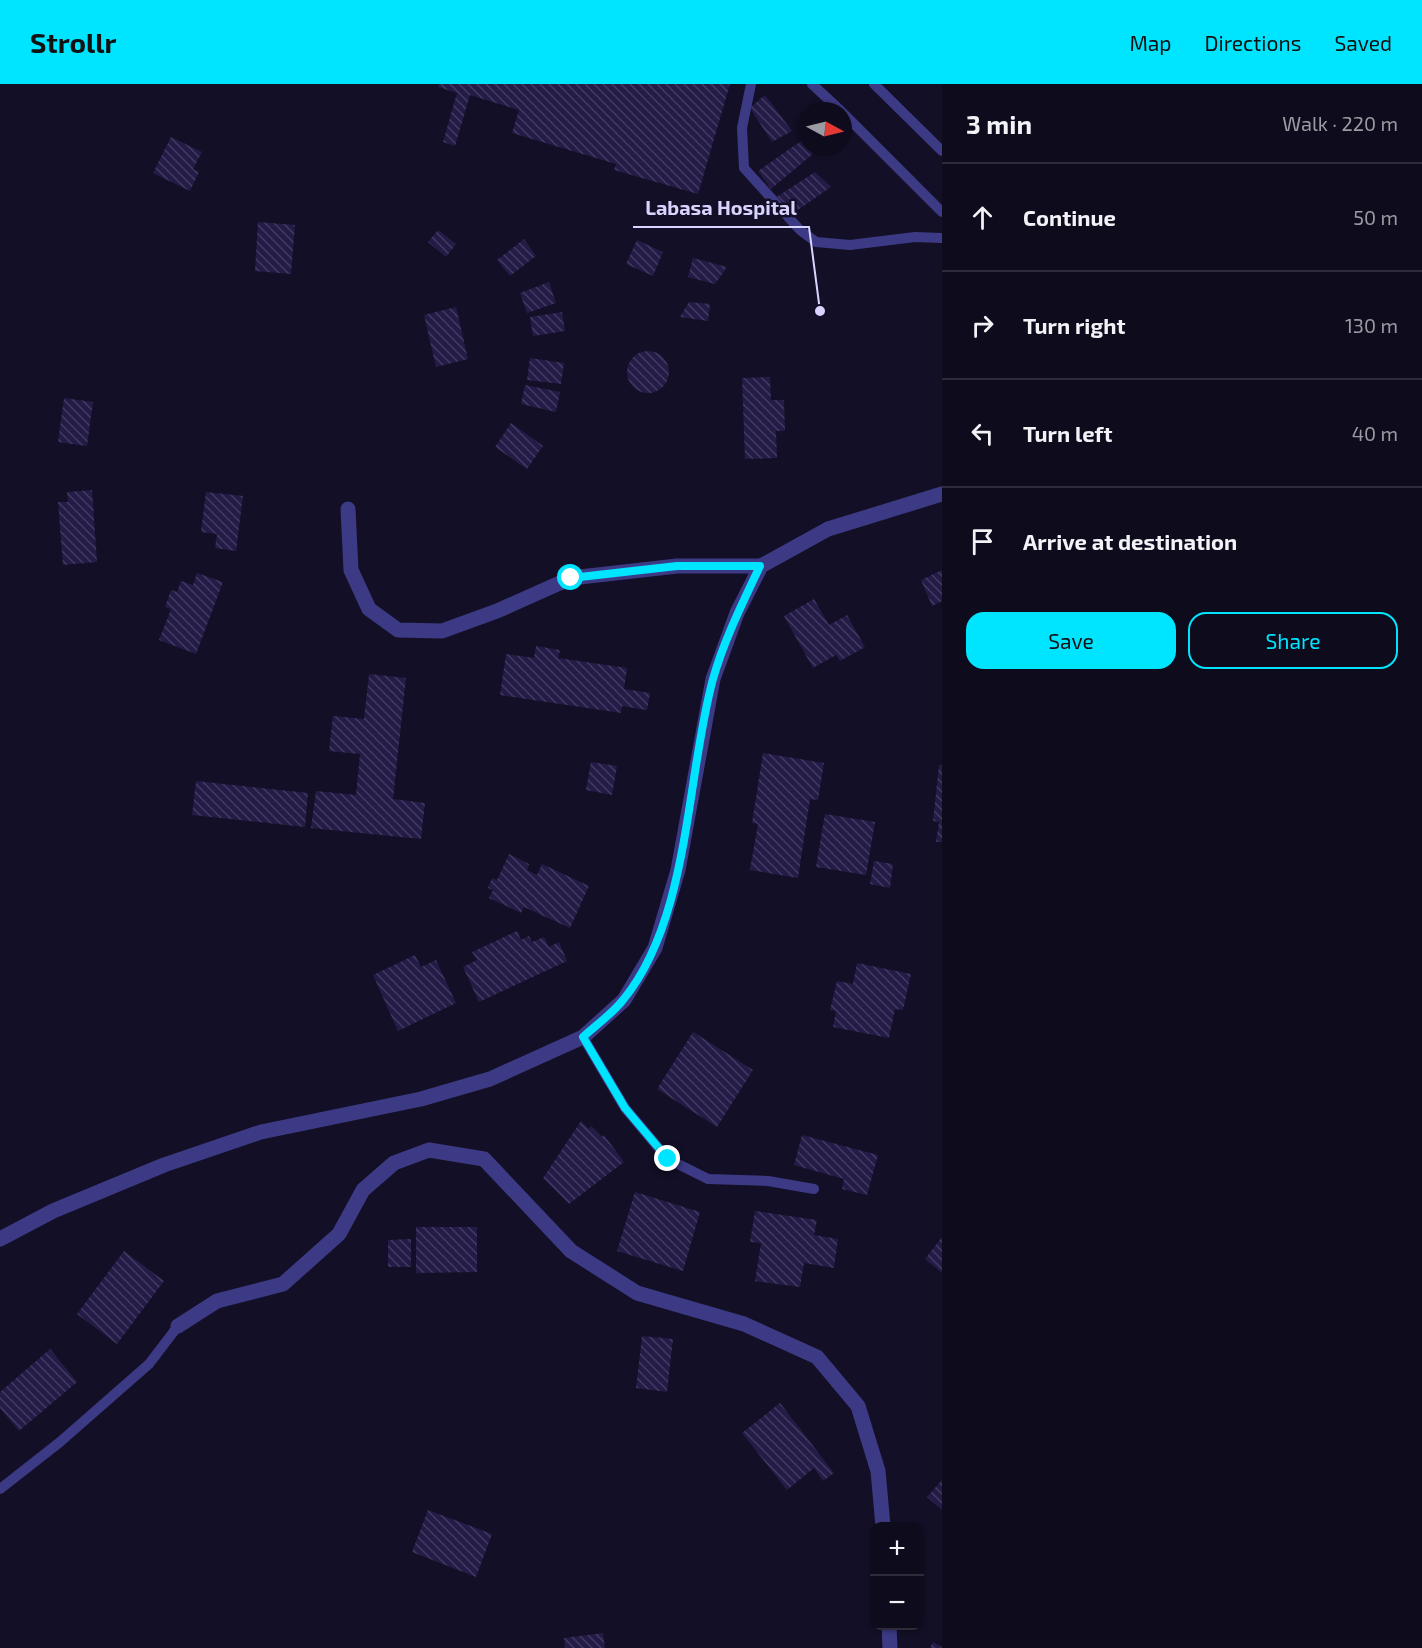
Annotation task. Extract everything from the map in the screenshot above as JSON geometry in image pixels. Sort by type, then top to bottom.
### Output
[{"type":"street","points":[[348,509],[351,570],[369,609],[398,630],[441,631],[497,611],[571,578],[677,566],[760,566],[828,530],[942,494]]},
{"type":"street","points":[[0,1239],[53,1211],[164,1165],[261,1132],[420,1099],[490,1079],[583,1037],[624,1000],[655,948],[678,870],[713,679],[737,613],[760,566]]},
{"type":"street","points":[[178,1326],[217,1301],[283,1284],[339,1234],[363,1190],[394,1163],[429,1150],[484,1159],[571,1251],[637,1293],[744,1324],[817,1357],[858,1406],[878,1471],[883,1522]]},
{"type":"street","points":[[889,1630],[890,1648]]},
{"type":"lane","points":[[751,84],[742,128],[744,168],[800,230],[816,242],[850,245],[915,237],[942,238]]},
{"type":"lane","points":[[812,84],[831,102]]},
{"type":"lane","points":[[874,84],[942,151]]},
{"type":"lane","points":[[852,122],[942,212]]},
{"type":"lane","points":[[583,1037],[625,1108],[668,1159],[708,1179],[768,1181],[814,1189]]},
{"type":"lane","points":[[0,1490],[60,1442],[149,1364],[178,1326]]},
{"type":"building","points":[[439,84],[730,84],[698,194],[614,170],[616,164],[512,133],[519,110],[470,95],[455,146],[443,142],[457,93],[438,87]]},
{"type":"building","points":[[765,95],[792,131],[772,142],[750,108]]},
{"type":"building","points":[[171,137],[202,152],[193,169],[199,172],[190,191],[153,173]]},
{"type":"building","points":[[798,143],[798,156],[810,156],[771,189],[758,171]]},
{"type":"building","points":[[815,172],[831,187],[795,212],[775,198]]},
{"type":"building","points":[[258,222],[295,225],[291,274],[255,271]]},
{"type":"building","points":[[438,230],[456,244],[446,257],[428,242]]},
{"type":"building","points":[[524,239],[536,256],[510,276],[497,260]]},
{"type":"building","points":[[637,240],[663,252],[653,276],[626,264]]},
{"type":"building","points":[[693,258],[727,267],[715,284],[688,277]]},
{"type":"building","points":[[549,282],[556,303],[527,313],[520,293]]},
{"type":"building","points":[[689,302],[710,304],[708,321],[680,317]]},
{"type":"building","points":[[456,307],[468,359],[436,367],[424,315]]},
{"type":"building","points":[[562,312],[565,331],[533,336],[530,317]]},
{"type":"building","points":[[648,351],[663,357],[669,372],[663,387],[648,393],[633,387],[627,372],[633,357]]},
{"type":"building","points":[[530,358],[564,363],[561,384],[527,380]]},
{"type":"building","points":[[770,377],[771,400],[784,400],[785,431],[776,431],[777,458],[745,459],[742,378]]},
{"type":"building","points":[[525,385],[560,392],[556,412],[521,404]]},
{"type":"building","points":[[64,398],[93,402],[87,446],[58,442]]},
{"type":"building","points":[[511,423],[543,446],[527,469],[495,447]]},
{"type":"building","points":[[92,490],[97,562],[63,565],[58,502],[68,502],[67,492]]},
{"type":"building","points":[[206,492],[243,496],[236,551],[215,548],[217,534],[201,532]]},
{"type":"building","points":[[942,570],[942,601],[932,606],[921,580]]},
{"type":"building","points":[[197,573],[223,582],[196,654],[159,640],[171,609],[165,607],[171,590],[177,592],[181,581],[193,585]]},
{"type":"building","points":[[814,599],[829,625],[847,615],[865,647],[840,661],[836,655],[813,668],[784,616]]},
{"type":"building","points":[[536,646],[560,650],[558,658],[627,668],[624,689],[650,693],[647,710],[622,706],[621,713],[500,695],[506,654],[534,658]]},
{"type":"building","points":[[369,674],[406,678],[393,799],[425,803],[421,839],[311,828],[316,791],[356,795],[360,754],[329,751],[333,716],[364,719]]},
{"type":"building","points":[[763,753],[824,763],[818,800],[810,799],[798,878],[750,870],[758,824],[752,823]]},
{"type":"building","points":[[591,762],[617,766],[612,795],[586,790]]},
{"type":"building","points":[[939,765],[942,765],[942,842],[936,842],[939,822],[933,821]]},
{"type":"building","points":[[196,781],[308,793],[305,827],[192,815]]},
{"type":"building","points":[[825,814],[875,822],[866,875],[816,867]]},
{"type":"building","points":[[509,854],[529,864],[527,870],[537,875],[542,864],[589,886],[570,928],[524,907],[521,913],[489,898],[493,890],[488,888],[492,878],[497,880]]},
{"type":"building","points":[[874,861],[893,864],[890,888],[870,884]]},
{"type":"building","points":[[517,931],[521,940],[529,936],[532,942],[544,937],[549,947],[559,942],[567,961],[479,1002],[463,967],[477,960],[472,952]]},
{"type":"building","points":[[415,955],[421,967],[436,960],[456,1003],[398,1031],[373,975]]},
{"type":"building","points":[[857,963],[911,974],[903,1010],[895,1009],[889,1038],[833,1027],[836,1011],[830,1010],[837,981],[853,984]]},
{"type":"building","points":[[693,1032],[753,1070],[717,1127],[657,1089]]},
{"type":"building","points":[[581,1121],[589,1129],[591,1126],[602,1137],[604,1135],[624,1162],[569,1204],[543,1178]]},
{"type":"building","points":[[802,1135],[878,1155],[867,1195],[842,1189],[844,1179],[794,1165]]},
{"type":"building","points":[[635,1192],[700,1212],[683,1271],[617,1251]]},
{"type":"building","points":[[755,1211],[817,1220],[814,1235],[838,1239],[834,1268],[804,1263],[800,1287],[755,1281],[761,1243],[750,1242]]},
{"type":"building","points":[[416,1227],[477,1227],[477,1272],[416,1273]]},
{"type":"building","points":[[942,1237],[942,1273],[925,1259]]},
{"type":"building","points":[[411,1239],[411,1267],[388,1267],[388,1240]]},
{"type":"building","points":[[124,1251],[164,1281],[117,1344],[77,1314]]},
{"type":"building","points":[[642,1336],[673,1339],[667,1392],[636,1388]]},
{"type":"building","points":[[50,1349],[77,1382],[19,1431],[0,1408],[0,1392]]},
{"type":"building","points":[[780,1403],[834,1473],[823,1481],[814,1468],[787,1490],[742,1433]]},
{"type":"building","points":[[942,1480],[942,1510],[927,1497]]},
{"type":"building","points":[[428,1510],[492,1534],[476,1577],[412,1552]]},
{"type":"building","points":[[603,1633],[605,1648],[565,1648],[564,1638]]},
{"type":"building","points":[[933,1642],[942,1647],[942,1648],[930,1648]]},
{"type":"place","name":"Labasa Hospital","points":[[820,311]]},
{"type":"route","points":[[571,578],[677,566],[760,566],[737,613],[713,679],[678,870],[655,948],[624,1000],[583,1037],[625,1108],[668,1159]]}]
